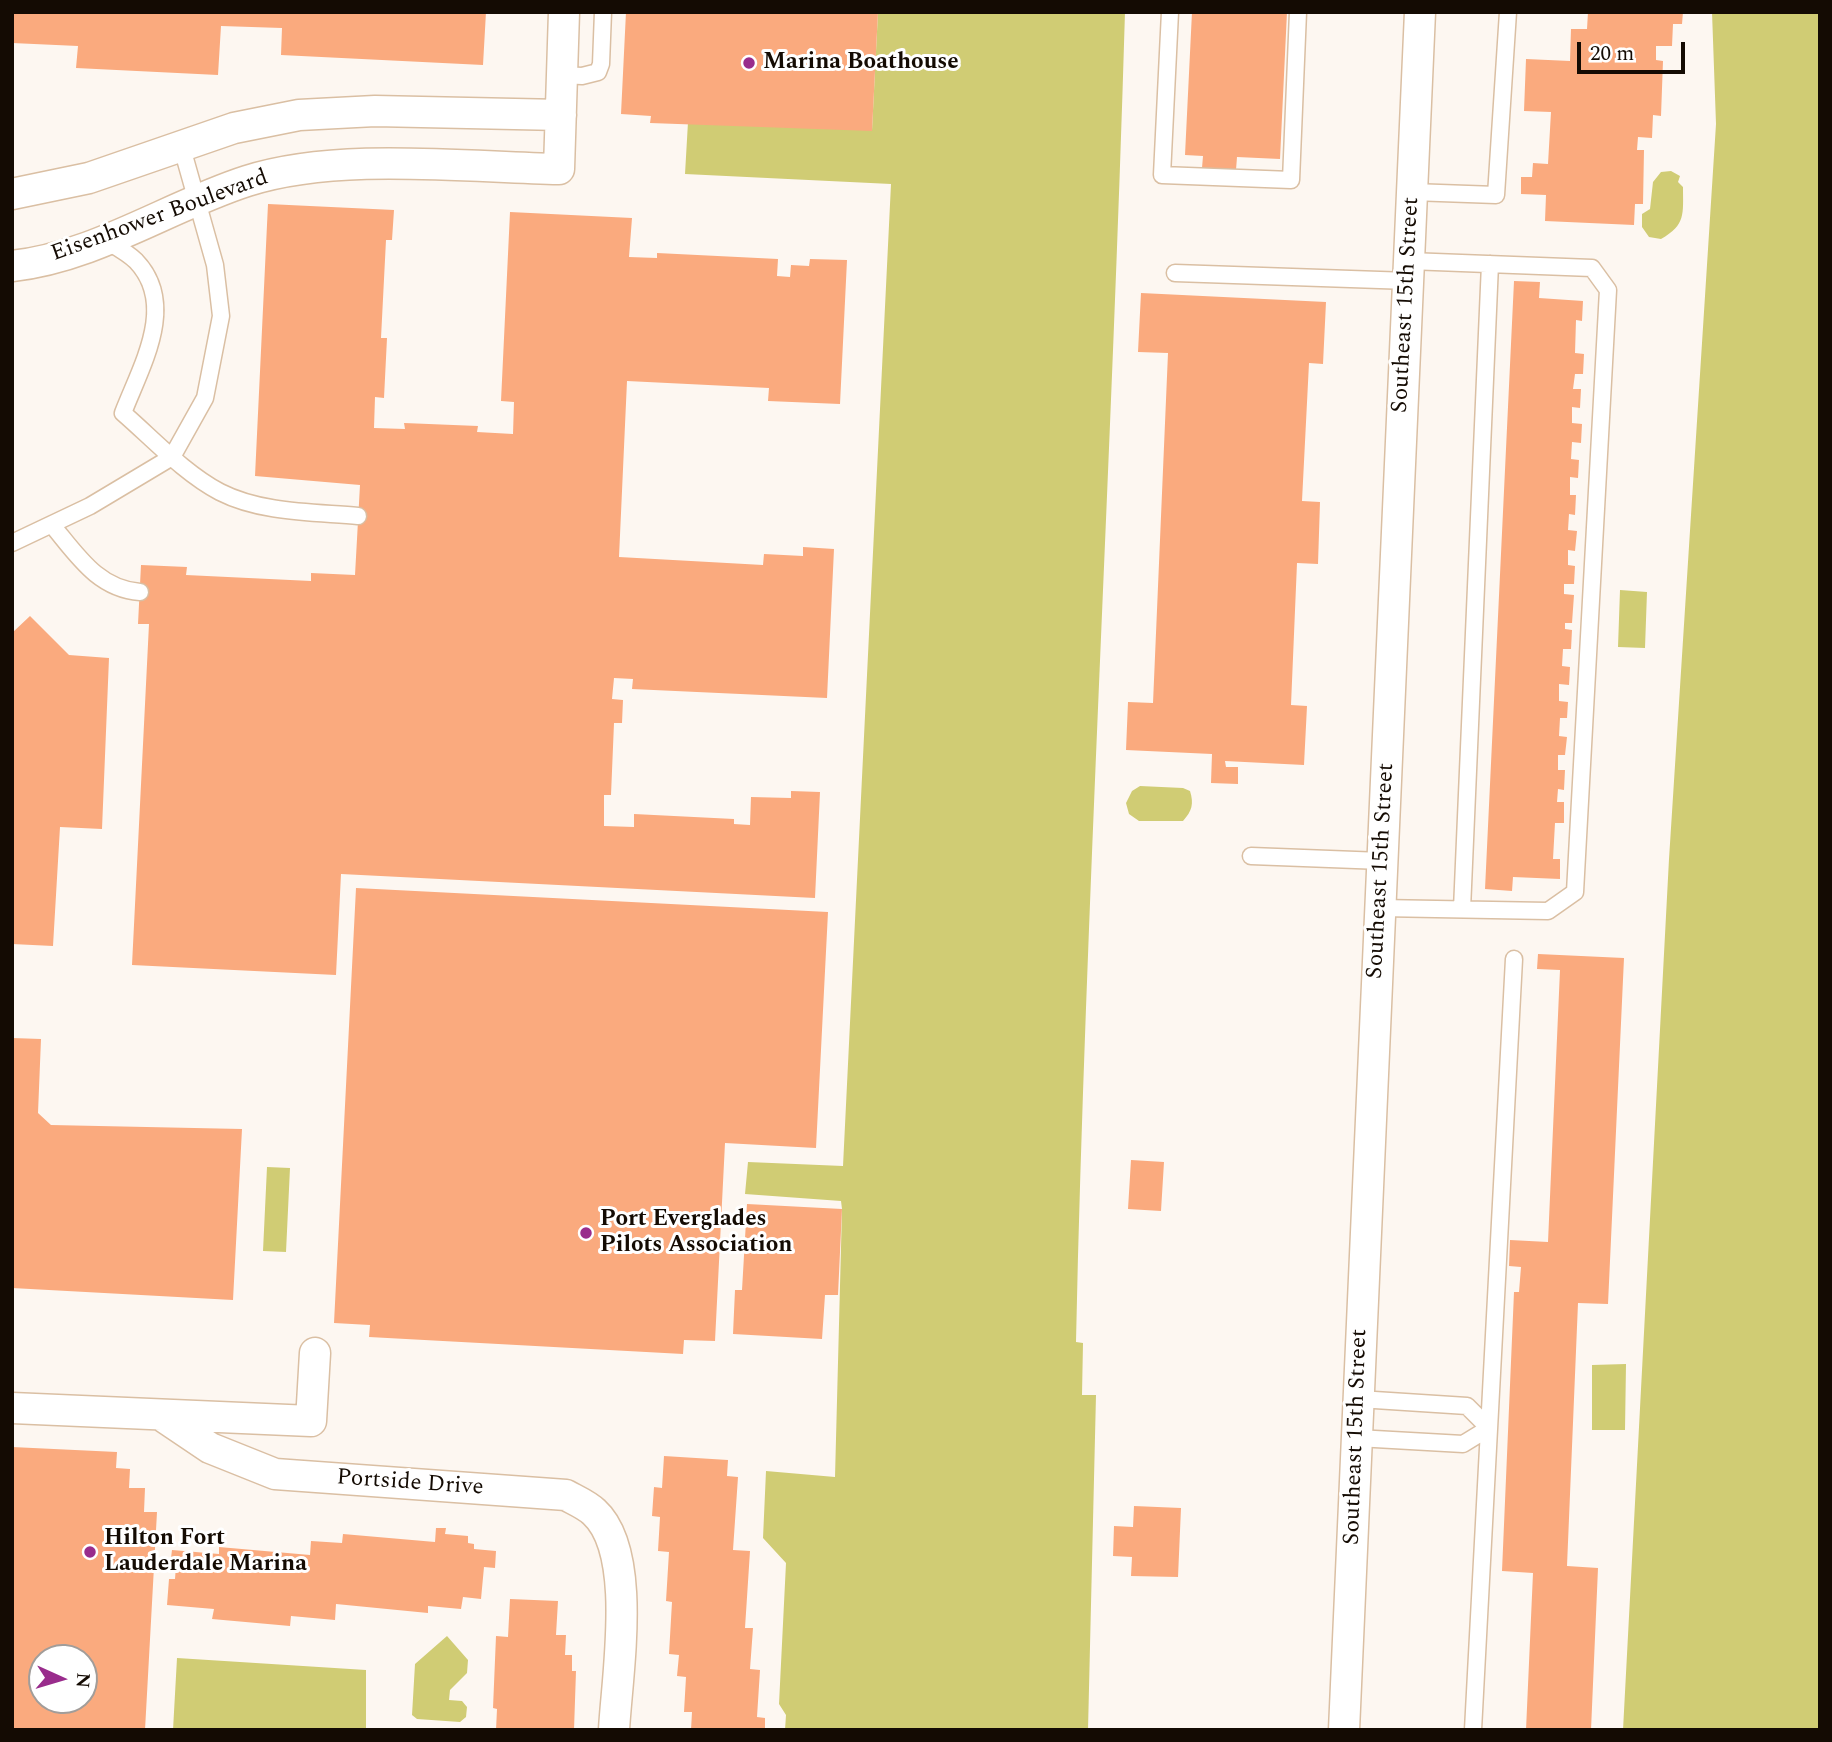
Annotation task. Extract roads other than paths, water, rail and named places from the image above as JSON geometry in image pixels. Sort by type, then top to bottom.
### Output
[{"type":"street","points":[[12,194],[89,178],[183,148],[234,128],[299,114],[375,111],[561,115],[564,12]]},
{"type":"street","name":"Southeast 15th Street","points":[[1344,1730],[1420,12]]},
{"type":"street","name":"Eisenhower Boulevard","points":[[12,266],[29,264],[105,240],[248,181],[306,169],[375,165],[559,169],[561,115]]},
{"type":"street","points":[[12,1408],[311,1421],[315,1353]]},
{"type":"street","name":"Portside Drive","points":[[161,1415],[210,1448],[275,1474],[566,1495],[594,1512],[613,1540],[622,1575],[614,1730]]},
{"type":"lane","points":[[562,75],[582,76],[598,72],[601,64],[603,12]]},
{"type":"lane","points":[[1170,12],[1161,175],[1291,180],[1298,12]]},
{"type":"lane","points":[[1412,192],[1496,195],[1508,12]]},
{"type":"lane","points":[[12,543],[52,525],[172,457],[205,398],[221,316],[215,265],[183,148]]},
{"type":"lane","points":[[105,240],[140,266],[151,282],[156,304],[155,328],[123,412],[172,457],[220,492],[277,509],[358,516]]},
{"type":"lane","points":[[1462,909],[1490,264]]},
{"type":"lane","points":[[1175,273],[1409,271],[1490,264],[1592,268],[1608,290],[1575,892],[1548,911],[1380,908]]},
{"type":"lane","points":[[52,525],[90,570],[104,582],[125,591],[140,592]]},
{"type":"lane","points":[[1251,856],[1382,861]]},
{"type":"lane","points":[[1473,1730],[1514,959]]},
{"type":"lane","points":[[1359,1399],[1467,1406],[1489,1428]]},
{"type":"lane","points":[[1357,1438],[1463,1444],[1489,1428]]},
{"type":"place","name":"Marina Boathouse","points":[[749,63]]},
{"type":"place","name":"Port Everglades Pilots Association","points":[[586,1233]]},
{"type":"place","name":"Hilton Fort Lauderdale Marina","points":[[90,1552]]}]
